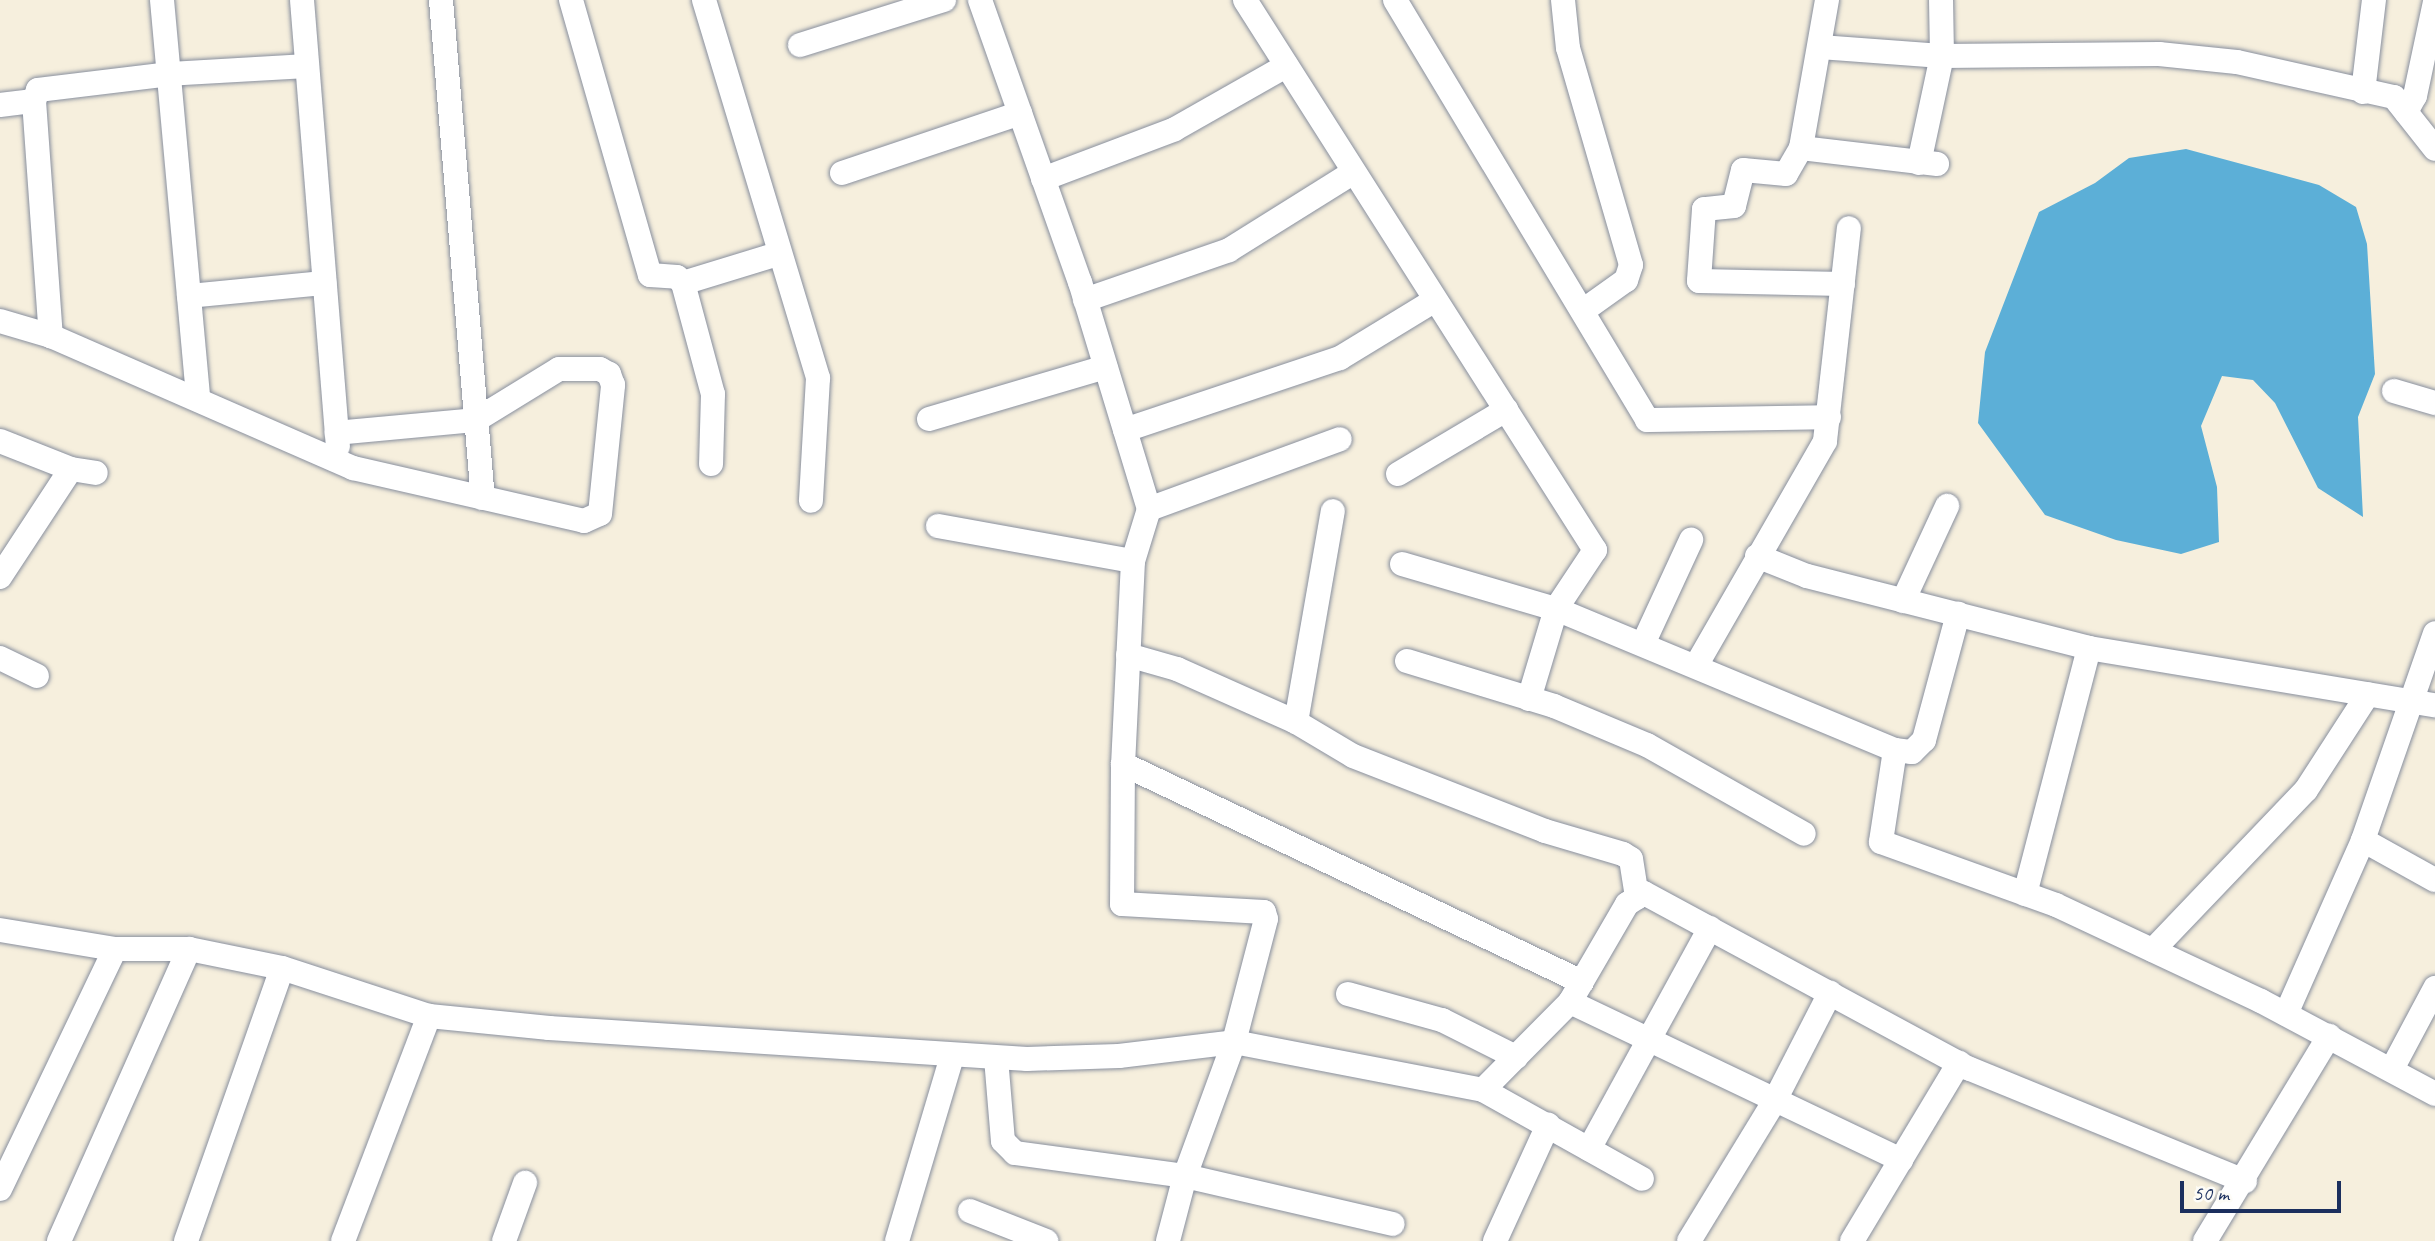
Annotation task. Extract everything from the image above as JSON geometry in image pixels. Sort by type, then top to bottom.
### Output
[{"type":"street","points":[[162,0],[198,399]]},
{"type":"street","points":[[302,0],[339,461]]},
{"type":"street","points":[[441,0],[483,498]]},
{"type":"street","points":[[570,0],[650,275],[677,276],[683,283],[713,394],[711,464]]},
{"type":"street","points":[[704,0],[778,254],[818,378],[811,501]]},
{"type":"street","points":[[800,45],[944,0]]},
{"type":"street","points":[[980,0],[1085,300],[1149,509],[1133,561],[1122,764],[1122,904],[1264,912],[1266,919],[1234,1042],[1185,1176],[1168,1241]]},
{"type":"street","points":[[1245,0],[1595,550],[1556,610],[1529,699]]},
{"type":"street","points":[[1395,0],[1584,310],[1647,420],[1829,417]]},
{"type":"street","points":[[1563,0],[1568,48],[1631,265],[1626,280],[1584,310]]},
{"type":"street","points":[[1827,0],[1801,148],[1786,174],[1743,170],[1734,206],[1704,209],[1699,281],[1843,284]]},
{"type":"street","points":[[1801,148],[1928,163],[1942,56],[1941,0]]},
{"type":"street","points":[[2363,92],[2374,0]]},
{"type":"street","points":[[2406,112],[2415,96],[2435,2]]},
{"type":"street","points":[[1820,47],[1942,56],[2159,54],[2237,62],[2394,97],[2431,138]]},
{"type":"street","points":[[51,336],[34,101],[44,87],[170,74],[307,66]]},
{"type":"street","points":[[1043,179],[1175,129],[1286,66]]},
{"type":"street","points":[[0,105],[34,101]]},
{"type":"street","points":[[842,173],[1020,113]]},
{"type":"street","points":[[1085,300],[1229,250],[1354,172]]},
{"type":"street","points":[[1697,664],[1757,556],[1807,478],[1825,441],[1849,228]]},
{"type":"street","points":[[683,283],[778,254]]},
{"type":"street","points":[[189,296],[324,283]]},
{"type":"street","points":[[1125,430],[1340,358],[1435,300]]},
{"type":"street","points":[[0,321],[51,336],[339,461],[584,521],[598,517],[612,379],[600,369],[559,369],[476,419],[337,433]]},
{"type":"street","points":[[929,419],[1106,367]]},
{"type":"street","points":[[2394,391],[2435,403]]},
{"type":"street","points":[[1398,474],[1506,410]]},
{"type":"street","points":[[1149,509],[1340,439]]},
{"type":"street","points":[[0,441],[71,469],[96,473]]},
{"type":"street","points":[[0,577],[71,469]]},
{"type":"street","points":[[1903,601],[1947,506]]},
{"type":"street","points":[[1296,722],[1333,510]]},
{"type":"street","points":[[938,526],[1133,561]]},
{"type":"street","points":[[1643,643],[1691,540]]},
{"type":"street","points":[[1757,556],[1807,576],[2089,648],[2425,703]]},
{"type":"street","points":[[1402,564],[1556,610],[1697,664],[1895,750],[1912,752],[1923,740],[1958,614]]},
{"type":"street","points":[[2286,1014],[2425,703],[2435,633]]},
{"type":"street","points":[[2025,894],[2089,648]]},
{"type":"street","points":[[1128,655],[1177,669],[1296,722],[1353,756],[1545,831],[1623,854],[1631,859],[1637,898]]},
{"type":"street","points":[[0,659],[37,676]]},
{"type":"street","points":[[1407,662],[1529,699],[1647,745],[1804,834]]},
{"type":"street","points":[[2153,950],[2297,801],[2368,694]]},
{"type":"street","points":[[1895,750],[1881,842],[2025,894],[2153,950],[2286,1014],[2435,1094]]},
{"type":"street","points":[[1122,764],[1576,992],[1647,1040],[1901,1160]]},
{"type":"street","points":[[2363,840],[2435,880]]},
{"type":"street","points":[[1483,1090],[1576,992],[1627,904],[1644,893],[1959,1063],[2245,1181]]},
{"type":"street","points":[[1589,1149],[1710,929]]},
{"type":"street","points":[[0,930],[115,948],[189,948],[282,968],[429,1016],[549,1028],[996,1058],[1119,1056],[1234,1042],[1483,1090],[1642,1179]]},
{"type":"street","points":[[0,1189],[115,948]]},
{"type":"street","points":[[59,1241],[189,948]]},
{"type":"street","points":[[186,1241],[282,968]]},
{"type":"street","points":[[2392,1069],[2435,988]]},
{"type":"street","points":[[1689,1241],[1774,1102],[1830,993]]},
{"type":"street","points":[[1349,994],[1443,1020],[1516,1057]]},
{"type":"street","points":[[343,1241],[429,1016]]},
{"type":"street","points":[[2205,1241],[2245,1181],[2329,1036]]},
{"type":"street","points":[[897,1241],[951,1056]]},
{"type":"street","points":[[996,1058],[1001,1131],[1007,1149],[1024,1156],[1185,1176],[1393,1224]]},
{"type":"street","points":[[1852,1241],[1959,1063]]},
{"type":"street","points":[[1495,1241],[1548,1125]]},
{"type":"street","points":[[504,1241],[526,1183]]},
{"type":"street","points":[[970,1211],[1046,1241]]},
{"type":"water","points":[[2186,149],[2319,185],[2356,207],[2367,244],[2375,374],[2358,417],[2363,517],[2318,488],[2275,403],[2253,380],[2222,376],[2201,426],[2217,487],[2219,542],[2181,554],[2116,540],[2045,515],[1978,423],[1985,352],[2039,212],[2095,183],[2129,158]]}]
